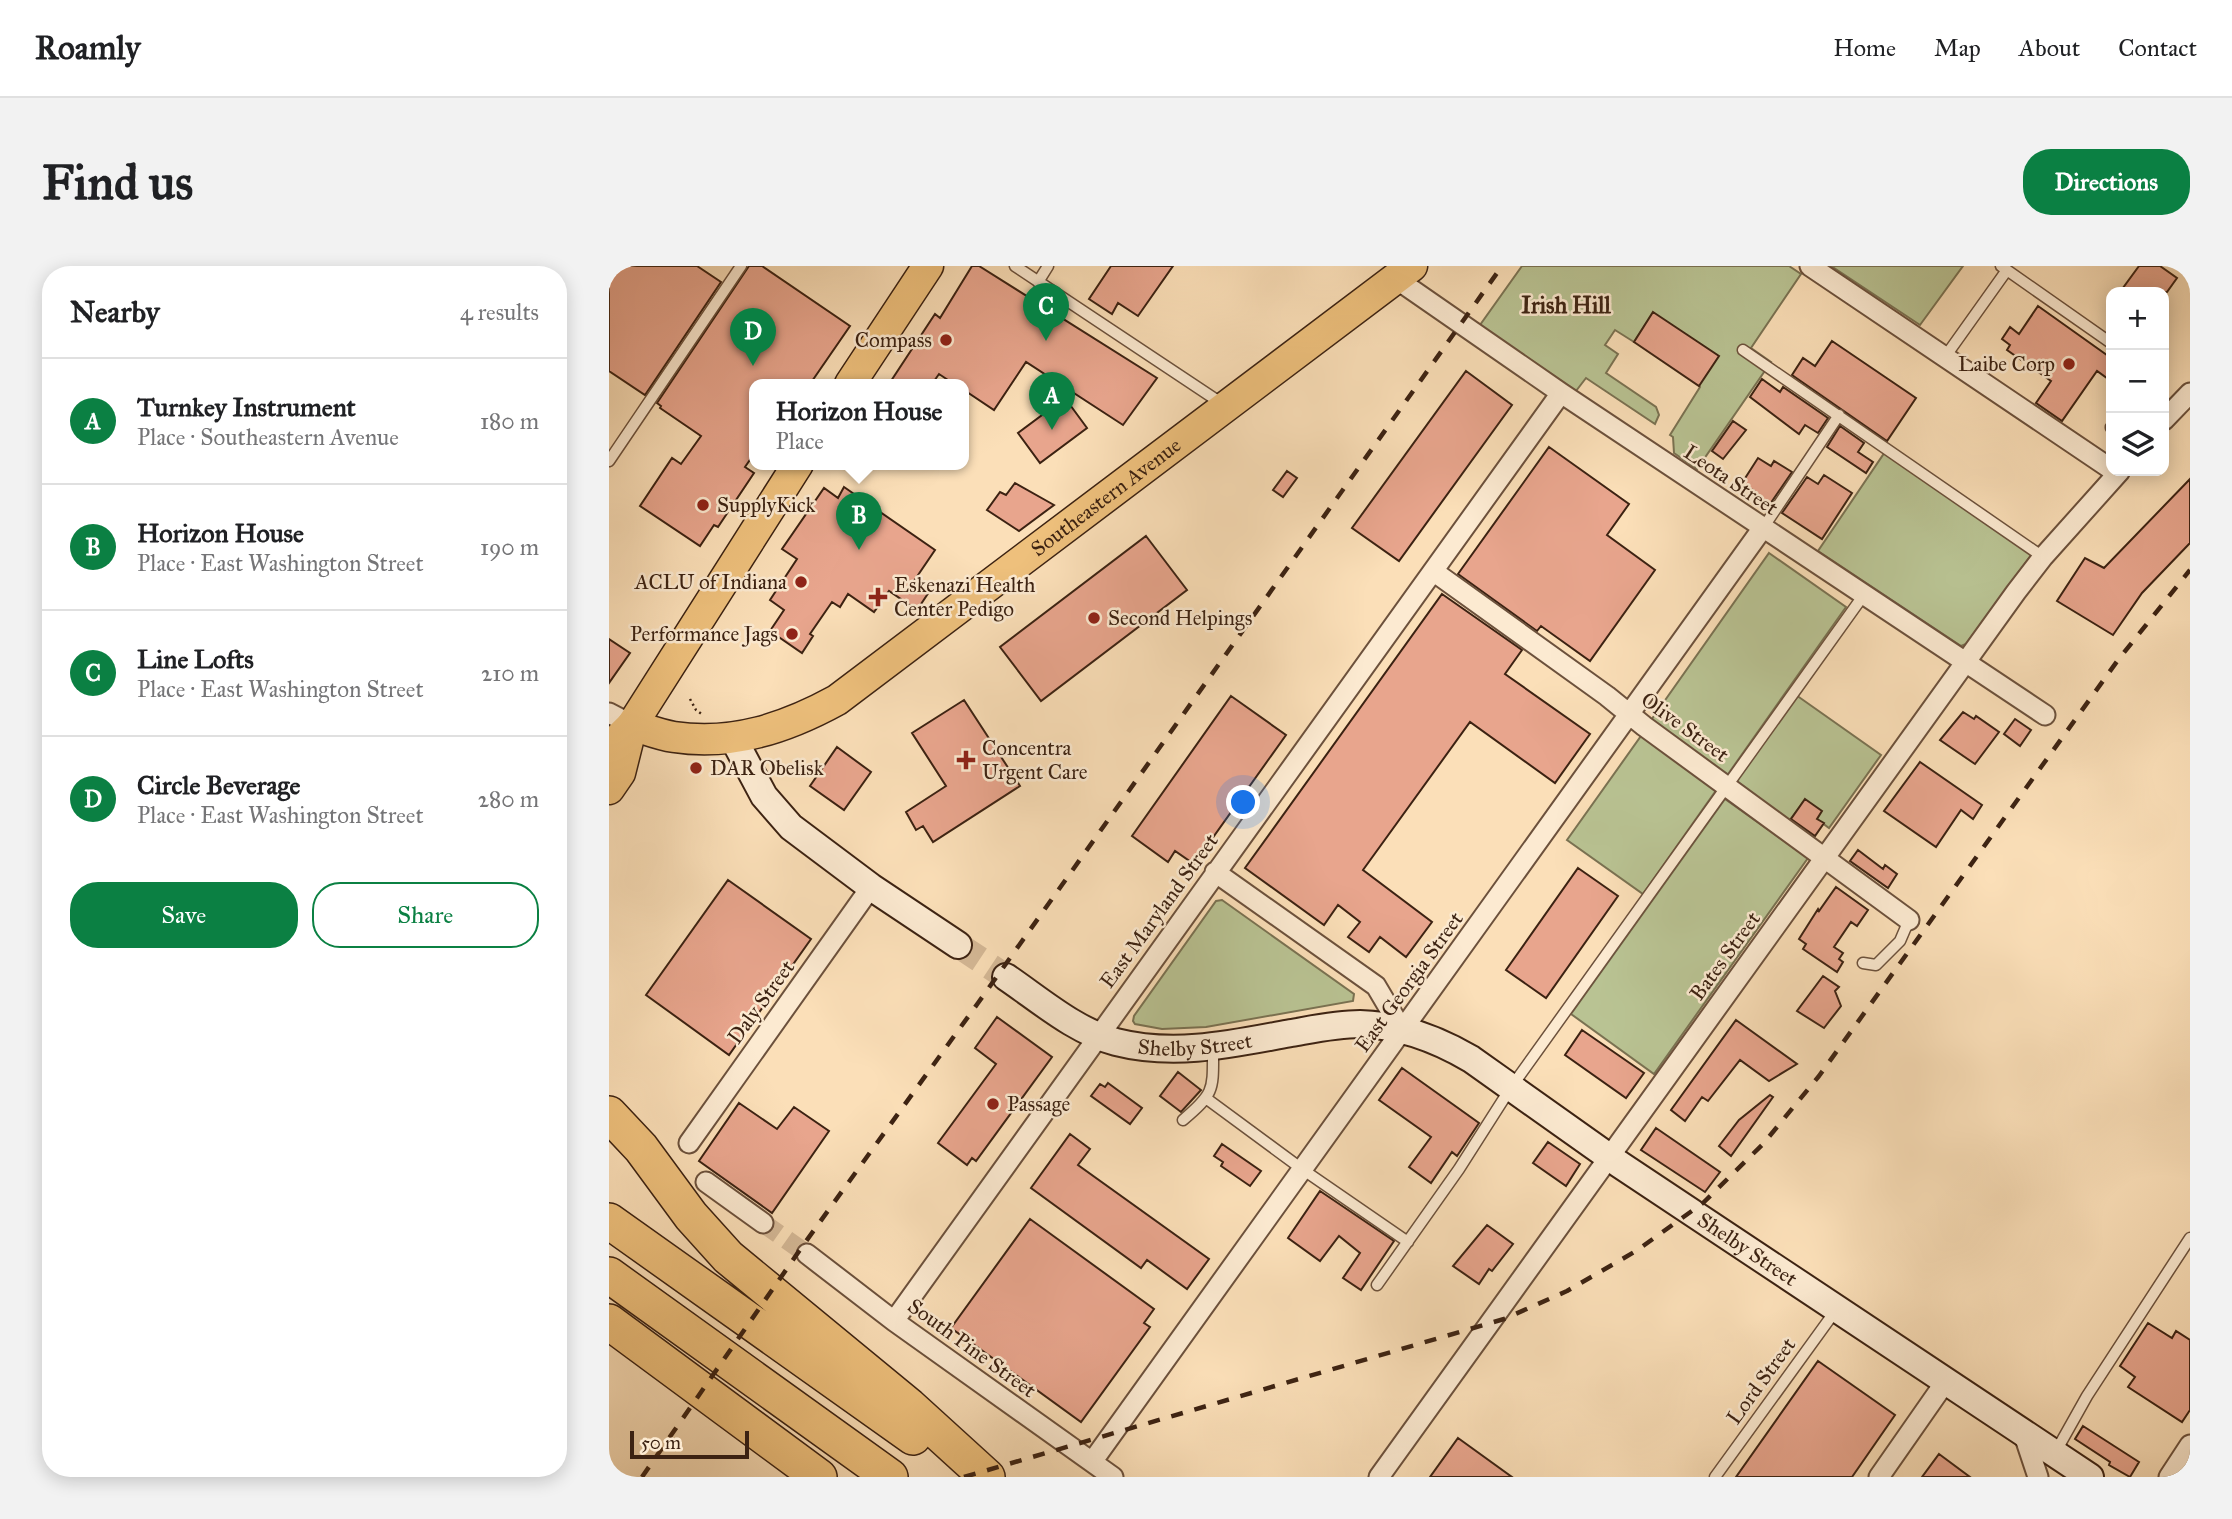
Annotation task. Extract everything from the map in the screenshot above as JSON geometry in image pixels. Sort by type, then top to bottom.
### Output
[{"type":"highway","points":[[609,1114],[641,1149],[691,1216],[728,1257],[909,1406],[987,1477]]},
{"type":"highway","points":[[609,1221],[971,1477]]},
{"type":"highway","points":[[609,1275],[890,1477]]},
{"type":"highway","points":[[609,1322],[819,1477]]},
{"type":"highway","points":[[609,1345],[666,1375],[769,1441]]},
{"type":"main road","points":[[854,379],[928,266]]},
{"type":"main road","name":"Southeastern Avenue","points":[[620,719],[670,737],[733,738],[783,726],[824,707],[846,694],[1403,272]]},
{"type":"main road","points":[[609,748],[620,719],[700,615],[794,470]]},
{"type":"main road","points":[[609,789],[620,773],[620,719]]},
{"type":"main road","points":[[733,738],[756,783],[780,817],[871,887],[958,945]]},
{"type":"main road","name":"Shelby Street","points":[[1006,977],[1083,1029],[1115,1042],[1148,1048],[1174,1050],[1213,1047],[1330,1026],[1357,1024],[1402,1030],[1433,1039],[1457,1050],[1609,1157],[2090,1477]]},
{"type":"street","points":[[1810,266],[2106,464]]},
{"type":"street","name":"Leota Street","points":[[1403,272],[1561,393],[2045,715]]},
{"type":"street","name":"East Maryland Street","points":[[894,1321],[1561,393]]},
{"type":"street","points":[[2169,415],[2190,393]]},
{"type":"street","name":"Bates Street","points":[[1379,1477],[2043,557],[2112,476]]},
{"type":"street","name":"East Georgia Street","points":[[1092,1462],[1762,528]]},
{"type":"street","name":"Olive Street","points":[[1433,571],[1909,920]]},
{"type":"street","points":[[1215,872],[1376,986],[1402,1030]]},
{"type":"street","name":"Daly Street","points":[[689,1143],[871,887]]},
{"type":"street","points":[[706,1182],[763,1223]]},
{"type":"street","name":"South Pine Street","points":[[807,1254],[894,1321],[1113,1477]]},
{"type":"street","points":[[1879,1477],[1946,1381]]},
{"type":"street","points":[[2023,1432],[2038,1477]]},
{"type":"street","points":[[2169,1477],[2190,1445]]},
{"type":"lane","points":[[609,461],[741,266]]},
{"type":"lane","points":[[1014,266],[1226,407]]},
{"type":"lane","points":[[1038,282],[1048,266]]},
{"type":"lane","points":[[1945,357],[2004,268],[2106,339]]},
{"type":"lane","points":[[1743,350],[2043,557]]},
{"type":"lane","points":[[1762,528],[1839,415]]},
{"type":"lane","points":[[1377,1285],[1459,1169],[1510,1088],[1864,596]]},
{"type":"lane","points":[[1863,963],[1876,965],[1900,941],[1909,920]]},
{"type":"lane","points":[[1183,1120],[1207,1099],[1213,1087],[1213,1047]]},
{"type":"lane","points":[[1207,1099],[1408,1242]]},
{"type":"lane","points":[[2055,1453],[2087,1396],[2190,1238]]},
{"type":"lane","name":"Lord Street","points":[[1715,1477],[1838,1308]]},
{"type":"green space","points":[[1522,266],[1789,266],[1801,274],[1751,348],[1771,362],[1697,469],[1674,453],[1673,437],[1670,435],[1700,387],[1653,313],[1634,342],[1615,330],[1605,345],[1618,354],[1606,373],[1656,407],[1659,415],[1655,424],[1586,378],[1576,391],[1480,325]]},
{"type":"green space","points":[[1831,266],[1963,266],[1920,325]]},
{"type":"green space","points":[[1887,449],[2034,551],[1966,644],[1961,646],[1818,551]]},
{"type":"green space","points":[[1769,553],[1846,607],[1726,777],[1649,723]]},
{"type":"green space","points":[[1796,695],[1881,755],[1829,828],[1817,819],[1805,800],[1789,821],[1734,783]]},
{"type":"green space","points":[[1641,736],[1717,789],[1643,894],[1567,840]]},
{"type":"green space","points":[[1725,799],[1808,858],[1654,1074],[1571,1014]]},
{"type":"green space","points":[[1222,900],[1354,994],[1353,1001],[1206,1027],[1162,1029],[1135,1024],[1134,1016],[1216,901]]},
{"type":"building","points":[[609,266],[697,266],[721,282],[645,395],[609,371]]},
{"type":"building","points":[[749,266],[762,266],[850,326],[813,379],[749,379],[749,461],[745,467],[754,473],[718,527],[714,525],[700,546],[640,506],[672,458],[681,464],[701,436],[660,408],[657,403]]},
{"type":"building","points":[[972,266],[979,266],[1157,378],[1123,425],[1026,362],[994,410],[969,393],[969,379],[946,379],[939,374],[936,379],[892,379],[935,314],[940,318]]},
{"type":"building","points":[[1111,266],[1173,266],[1138,316],[1118,303],[1112,314],[1089,299]]},
{"type":"building","points":[[2139,266],[2160,266],[2177,278],[2169,289],[2169,287],[2124,287]]},
{"type":"building","name":"Laibe Corp","points":[[2038,306],[2106,354],[2106,377],[2097,371],[2062,421],[2036,403],[2051,381],[2007,350],[2010,345],[2002,339],[2010,327],[2019,334]]},
{"type":"building","points":[[1653,312],[1719,356],[1699,386],[1634,342]]},
{"type":"building","points":[[1832,341],[1916,398],[1887,441],[1792,375],[1803,358],[1815,366]]},
{"type":"building","points":[[1466,371],[1512,405],[1399,561],[1352,528]]},
{"type":"building","points":[[1762,379],[1780,392],[1783,387],[1828,418],[1818,433],[1805,425],[1799,434],[1750,397]]},
{"type":"building","points":[[1065,398],[1087,428],[1040,463],[1018,433]]},
{"type":"building","points":[[1733,421],[1746,430],[1723,459],[1712,451]]},
{"type":"building","points":[[1840,426],[1864,443],[1858,452],[1873,462],[1866,473],[1827,447]]},
{"type":"building","points":[[1549,447],[1629,504],[1607,535],[1655,570],[1590,661],[1541,626],[1537,631],[1458,574]]},
{"type":"building","points":[[1758,458],[1771,466],[1774,461],[1792,472],[1768,507],[1751,495],[1754,491],[1742,483]]},
{"type":"building","points":[[1287,471],[1297,478],[1283,497],[1273,490]]},
{"type":"building","points":[[1824,475],[1852,493],[1822,539],[1782,513],[1807,477],[1818,484]]},
{"type":"building","points":[[2190,479],[2190,543],[2142,593],[2113,635],[2057,601],[2085,558],[2104,568]]},
{"type":"building","points":[[1015,483],[1054,505],[1019,531],[987,510],[1000,492],[1006,495]]},
{"type":"building","points":[[844,487],[935,550],[914,581],[929,592],[917,610],[889,591],[874,612],[848,594],[840,607],[832,602],[810,634],[813,636],[802,653],[770,631],[784,610],[770,600],[797,559],[782,549],[824,488],[838,498]]},
{"type":"building","name":"Second Helpings","points":[[1146,536],[1187,590],[1041,701],[1000,647]]},
{"type":"building","points":[[1442,594],[1522,650],[1505,674],[1590,734],[1555,783],[1470,722],[1363,870],[1432,922],[1406,957],[1380,937],[1369,952],[1348,937],[1360,922],[1338,905],[1324,925],[1245,868]]},
{"type":"building","points":[[609,639],[630,653],[609,683]]},
{"type":"building","points":[[1231,696],[1286,735],[1194,864],[1175,851],[1168,862],[1132,836]]},
{"type":"building","name":"Concentra Urgent Care","points":[[964,700],[1020,786],[933,842],[923,826],[916,830],[906,812],[946,786],[912,733]]},
{"type":"building","points":[[1963,712],[1974,719],[1976,716],[1999,732],[1975,764],[1940,740]]},
{"type":"building","points":[[2015,719],[2031,730],[2020,746],[2004,734]]},
{"type":"building","points":[[837,747],[871,772],[844,810],[810,786]]},
{"type":"building","points":[[1920,762],[1982,805],[1973,819],[1961,810],[1936,847],[1884,811]]},
{"type":"building","points":[[1805,799],[1822,811],[1817,819],[1824,823],[1815,836],[1791,819]]},
{"type":"building","points":[[1858,850],[1883,869],[1885,865],[1897,874],[1888,888],[1850,861]]},
{"type":"building","points":[[1578,868],[1618,896],[1546,998],[1506,970]]},
{"type":"building","points":[[728,880],[811,939],[729,1055],[646,995]]},
{"type":"building","points":[[1836,887],[1868,910],[1857,926],[1851,922],[1834,947],[1843,953],[1839,959],[1843,962],[1837,972],[1803,949],[1806,944],[1799,939]]},
{"type":"building","points":[[1823,976],[1839,987],[1835,991],[1841,1006],[1824,1028],[1797,1011]]},
{"type":"building","name":"Passage","points":[[997,1017],[1052,1057],[976,1161],[972,1158],[967,1165],[938,1143],[996,1064],[975,1048]]},
{"type":"building","points":[[1736,1020],[1797,1064],[1769,1081],[1740,1060],[1708,1101],[1702,1097],[1685,1121],[1671,1110]]},
{"type":"building","points":[[1582,1030],[1644,1073],[1626,1098],[1565,1055]]},
{"type":"building","points":[[1402,1068],[1479,1123],[1457,1156],[1452,1152],[1431,1183],[1409,1167],[1431,1137],[1379,1100]]},
{"type":"building","points":[[1178,1072],[1201,1090],[1181,1112],[1160,1096]]},
{"type":"building","points":[[1108,1083],[1142,1108],[1130,1124],[1091,1096],[1100,1084],[1105,1087]]},
{"type":"building","points":[[1770,1095],[1773,1097],[1731,1156],[1719,1146],[1739,1120]]},
{"type":"building","points":[[739,1103],[777,1129],[794,1107],[829,1131],[772,1213],[699,1161]]},
{"type":"building","points":[[1656,1128],[1720,1172],[1705,1192],[1641,1150]]},
{"type":"building","points":[[1070,1134],[1090,1149],[1078,1165],[1209,1259],[1187,1289],[1147,1260],[1141,1268],[1031,1188]]},
{"type":"building","points":[[1548,1142],[1580,1164],[1566,1186],[1533,1163]]},
{"type":"building","points":[[1222,1144],[1261,1171],[1250,1186],[1221,1166],[1223,1162],[1214,1156]]},
{"type":"building","points":[[1320,1191],[1394,1241],[1361,1290],[1343,1278],[1360,1253],[1339,1236],[1320,1261],[1288,1238]]},
{"type":"building","points":[[1030,1219],[1154,1309],[1144,1323],[1150,1327],[1081,1422],[951,1328]]},
{"type":"building","points":[[1487,1225],[1513,1244],[1479,1284],[1453,1266]]},
{"type":"building","points":[[2148,1323],[2172,1338],[2176,1331],[2190,1340],[2190,1410],[2182,1422],[2128,1387],[2135,1377],[2120,1366]]},
{"type":"building","points":[[1818,1361],[1895,1415],[1852,1477],[1736,1477]]},
{"type":"building","points":[[2083,1426],[2139,1462],[2130,1477],[2075,1439]]},
{"type":"building","points":[[1458,1438],[1512,1477],[1430,1477]]},
{"type":"building","points":[[1939,1454],[1970,1477],[1922,1477]]},
{"type":"tunnel","points":[[958,945],[1006,977]]},
{"type":"tunnel","points":[[763,1223],[807,1254]]},
{"type":"railway","points":[[642,1477],[804,1244],[1502,266]]},
{"type":"railway","points":[[964,1477],[1504,1319],[1567,1291],[1636,1251],[1703,1203],[1763,1144],[1819,1076],[2118,660],[2190,570]]},
{"type":"place","name":"Compass","points":[[946,340]]},
{"type":"place","name":"Line Lofts","points":[[1046,341]]},
{"type":"place","name":"Laibe Corp","points":[[2069,364]]},
{"type":"place","name":"Circle Beverage","points":[[753,366]]},
{"type":"place","name":"Turnkey Instrument","points":[[1052,430]]},
{"type":"place","name":"SupplyKick","points":[[703,505]]},
{"type":"place","name":"Horizon House","points":[[859,550]]},
{"type":"place","name":"ACLU of Indiana","points":[[801,582]]},
{"type":"place","name":"Eskenazi Health Center Pedigo","points":[[878,597]]},
{"type":"place","name":"Second Helpings","points":[[1094,618]]},
{"type":"place","name":"Performance Jags","points":[[792,634]]},
{"type":"place","name":"Concentra Urgent Care","points":[[966,760]]},
{"type":"place","name":"DAR Obelisk","points":[[696,768]]},
{"type":"place","name":"Passage","points":[[993,1104]]},
{"type":"district","name":"Irish Hill","points":[[1566,305]]}]
